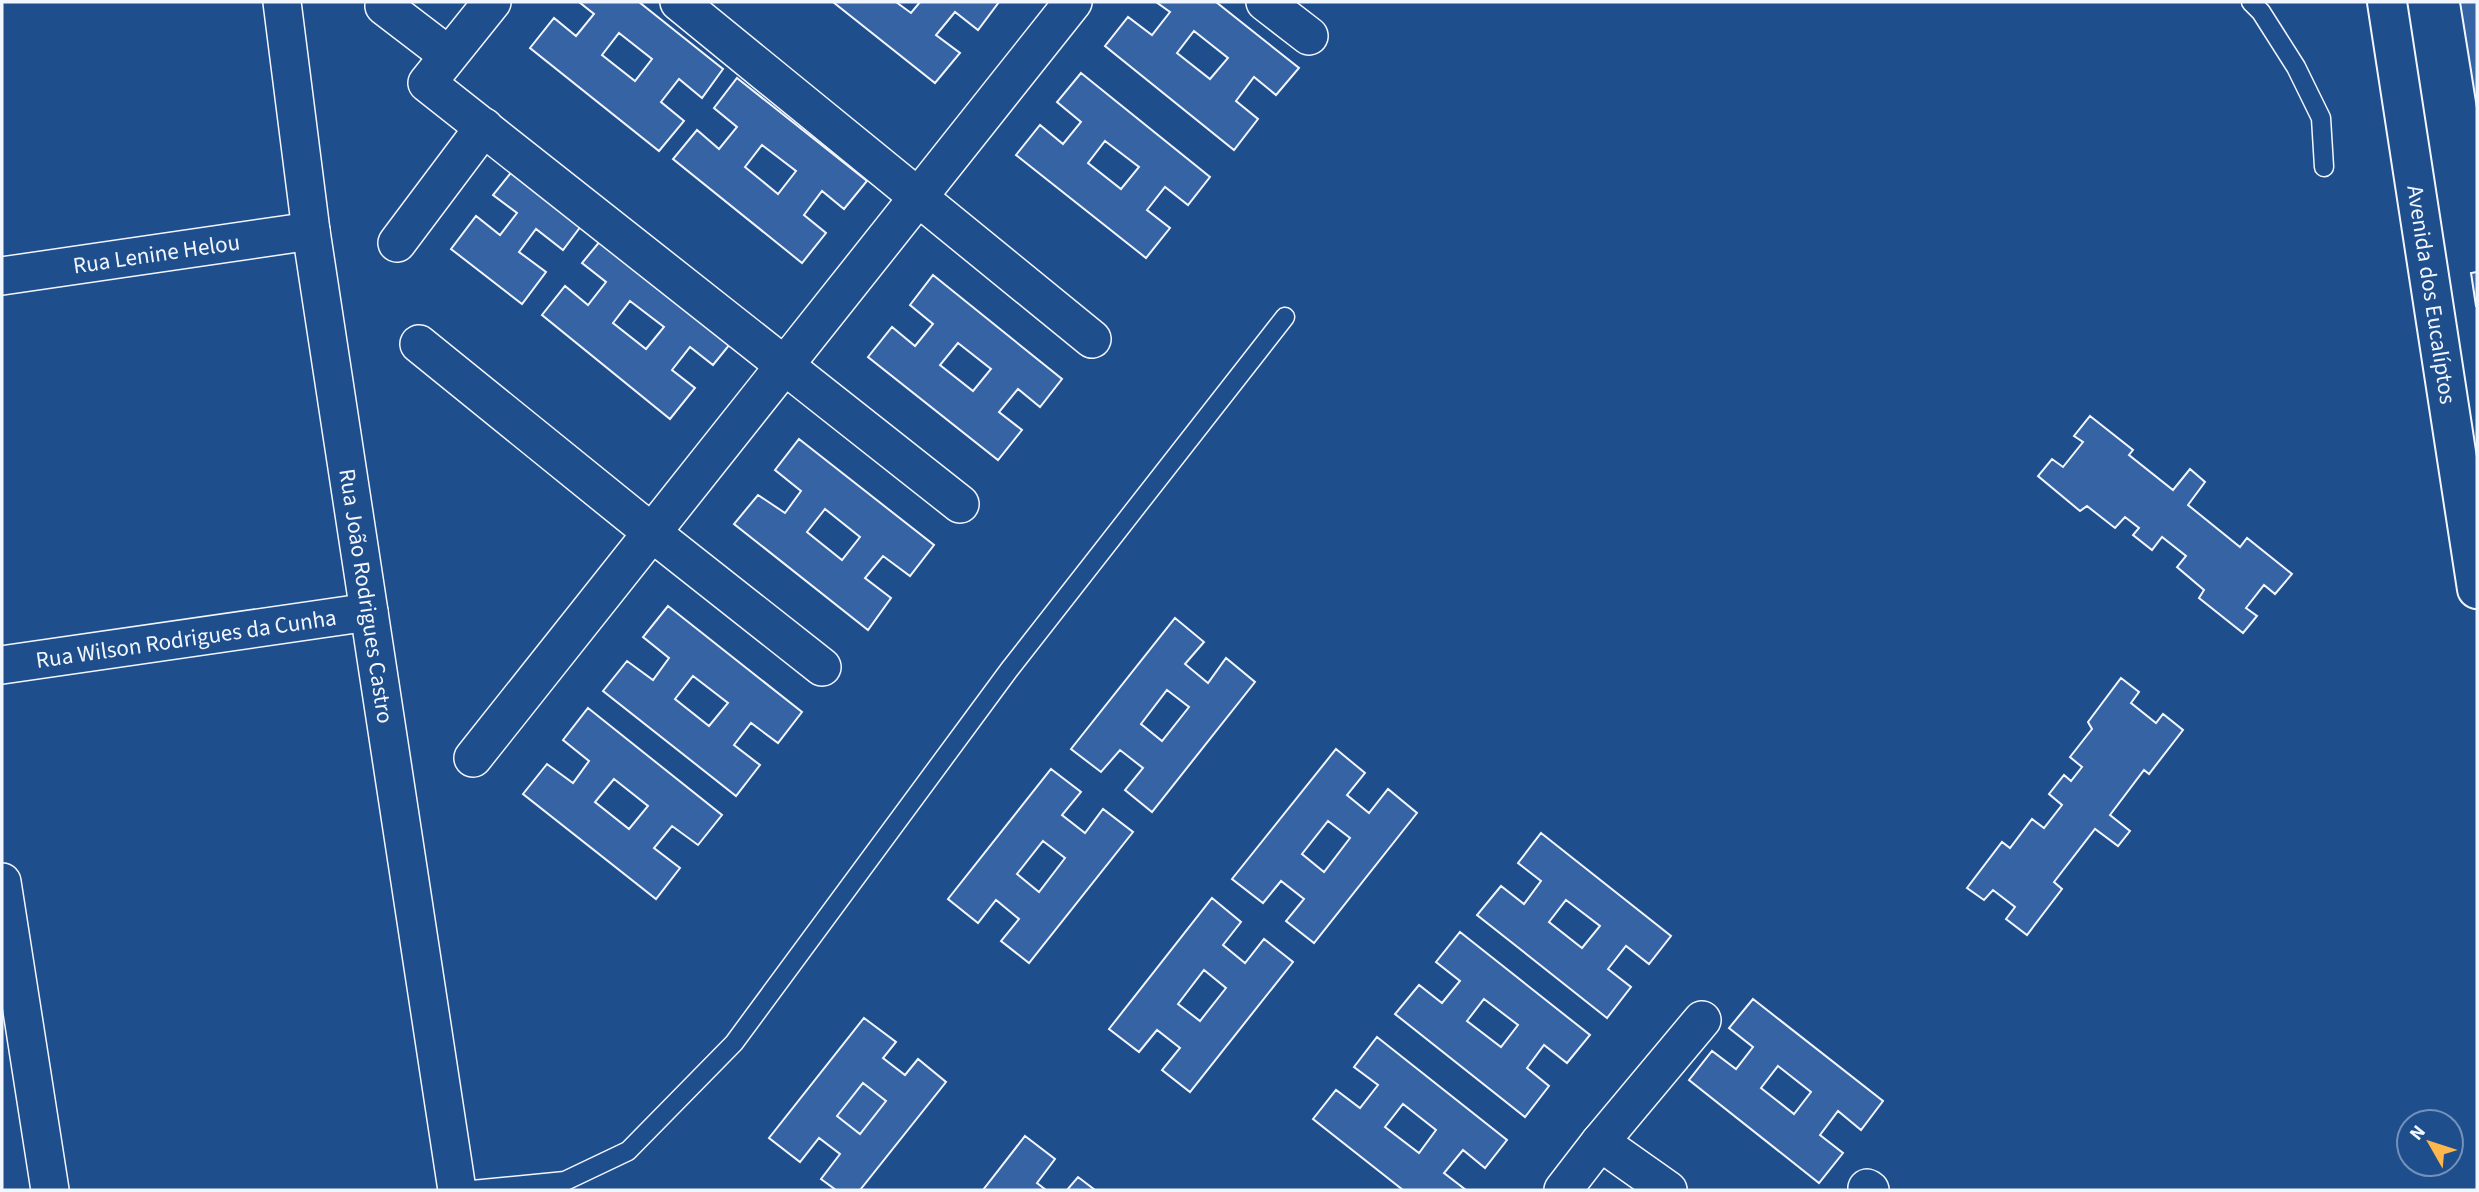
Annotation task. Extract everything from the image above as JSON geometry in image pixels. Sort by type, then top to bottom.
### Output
[{"type":"street","name":"Rua João Rodrigues Castro","points":[[282,2],[311,232],[457,1190]]},
{"type":"street","points":[[492,2],[427,83],[960,504]]},
{"type":"street","points":[[679,2],[1092,339]]},
{"type":"street","points":[[473,758],[1073,2]]},
{"type":"street","points":[[1265,2],[1309,36]]},
{"type":"street","name":"Avenida dos Eucalíptos","points":[[2387,2],[2477,589]]},
{"type":"street","points":[[384,6],[448,55]]},
{"type":"street","points":[[397,243],[484,127]]},
{"type":"street","name":"Rua Lenine Helou","points":[[2,276],[311,232]]},
{"type":"street","points":[[419,344],[651,533],[822,667]]},
{"type":"street","name":"Rua Wilson Rodrigues da Cunha","points":[[2,665],[369,612]]},
{"type":"street","points":[[2,882],[50,1190]]},
{"type":"street","points":[[1563,1190],[1702,1020]]},
{"type":"street","points":[[1600,1142],[1668,1190]]},
{"type":"lane","points":[[2251,2],[2261,12],[2296,67],[2321,118],[2324,167]]},
{"type":"lane","points":[[472,1190],[565,1181],[628,1151],[733,1043],[1009,670],[1284,317]]},
{"type":"building","points":[[579,2],[639,2],[723,69],[702,98],[679,79],[661,102],[684,121],[659,151],[530,48],[554,18],[576,36],[594,14]],"holes":[[[619,33],[652,59],[635,81],[602,55]]]},
{"type":"building","points":[[833,2],[896,2],[911,13],[920,2],[999,2],[978,30],[955,12],[936,35],[960,53],[935,83]]},
{"type":"building","points":[[1156,2],[1216,2],[1299,68],[1276,95],[1254,77],[1236,101],[1258,119],[1234,150],[1105,46],[1128,17],[1152,35],[1170,12]],"holes":[[[1194,31],[1228,58],[1210,79],[1177,53]]]},
{"type":"building","points":[[2460,2],[2477,2],[2477,108]]},
{"type":"building","points":[[1081,73],[1210,177],[1188,205],[1165,187],[1147,210],[1170,228],[1146,258],[1016,155],[1040,125],[1063,144],[1081,122],[1057,102]],"holes":[[[1105,141],[1139,167],[1121,189],[1088,163]]]},
{"type":"building","points":[[737,78],[867,181],[844,209],[822,191],[804,215],[826,233],[802,263],[673,159],[697,130],[719,149],[737,127],[714,108]],"holes":[[[762,145],[796,171],[778,194],[745,167]]]},
{"type":"building","points":[[518,164],[587,218],[563,250],[536,229],[519,252],[546,272],[522,304],[451,249],[476,216],[500,235],[517,213],[493,195]]},
{"type":"building","points":[[606,234],[735,338],[713,365],[690,347],[672,370],[695,388],[670,419],[542,315],[565,286],[588,305],[606,282],[582,263]],"holes":[[[630,301],[664,327],[646,349],[613,323]]]},
{"type":"building","points":[[2477,272],[2477,306],[2476,306],[2471,273]]},
{"type":"building","points":[[933,275],[1062,379],[1040,407],[1018,389],[999,412],[1022,430],[998,460],[868,357],[892,327],[915,346],[933,324],[910,305]],"holes":[[[958,343],[991,369],[973,391],[940,365]]]},
{"type":"building","points":[[2090,416],[2133,450],[2129,455],[2173,490],[2190,469],[2205,482],[2188,505],[2240,547],[2247,538],[2292,574],[2275,594],[2264,585],[2246,608],[2257,616],[2243,633],[2199,598],[2204,590],[2177,567],[2186,556],[2162,537],[2152,550],[2133,535],[2139,528],[2125,517],[2115,528],[2087,506],[2080,511],[2038,476],[2052,459],[2063,467],[2083,442],[2074,436]]},
{"type":"building","points":[[799,439],[934,545],[910,576],[883,556],[865,578],[891,598],[868,630],[734,524],[758,495],[785,513],[801,491],[775,470]],"holes":[[[825,509],[860,537],[842,560],[807,532]]]},
{"type":"building","points":[[668,606],[802,712],[778,743],[751,723],[734,745],[760,765],[736,796],[603,691],[627,661],[653,680],[669,658],[643,637]],"holes":[[[693,676],[728,703],[709,726],[675,699]]]},
{"type":"building","points":[[1175,618],[1204,642],[1185,664],[1208,683],[1226,658],[1255,682],[1152,812],[1125,790],[1143,768],[1120,750],[1101,772],[1071,749]],"holes":[[[1167,690],[1189,707],[1162,741],[1141,724]]]},
{"type":"building","points":[[2121,678],[2139,692],[2131,703],[2156,723],[2163,714],[2183,730],[2149,774],[2144,770],[2110,815],[2130,831],[2118,846],[2095,829],[2054,882],[2062,889],[2027,935],[2006,919],[2015,907],[1993,890],[1984,900],[1967,888],[2002,842],[2010,848],[2032,819],[2044,828],[2062,805],[2049,794],[2064,775],[2071,781],[2082,767],[2070,757],[2092,729],[2088,722]]},
{"type":"building","points":[[588,708],[722,815],[698,845],[672,826],[654,848],[680,868],[656,899],[523,794],[547,764],[573,783],[589,761],[563,740]],"holes":[[[614,779],[648,806],[629,829],[595,802]]]},
{"type":"building","points":[[1336,749],[1365,773],[1347,795],[1369,813],[1388,789],[1417,813],[1314,943],[1286,921],[1304,899],[1281,881],[1263,903],[1232,879]],"holes":[[[1328,821],[1350,838],[1324,872],[1302,854]]]},
{"type":"building","points":[[1051,769],[1081,792],[1062,815],[1085,833],[1103,809],[1133,832],[1029,963],[1001,941],[1019,919],[996,900],[978,923],[948,899]],"holes":[[[1043,841],[1065,858],[1039,892],[1017,874]]]},
{"type":"building","points":[[1541,833],[1671,936],[1649,964],[1626,946],[1608,969],[1631,987],[1607,1018],[1477,915],[1501,886],[1524,904],[1541,881],[1518,863]],"holes":[[[1566,900],[1600,926],[1582,948],[1549,922]]]},
{"type":"building","points":[[1212,898],[1241,922],[1223,945],[1245,963],[1264,939],[1293,962],[1190,1092],[1162,1070],[1180,1048],[1157,1030],[1139,1052],[1109,1029]],"holes":[[[1204,970],[1226,988],[1200,1021],[1178,1004]]]},
{"type":"building","points":[[1460,932],[1590,1035],[1567,1063],[1544,1045],[1527,1068],[1549,1086],[1525,1117],[1395,1014],[1419,985],[1442,1003],[1460,981],[1436,962]],"holes":[[[1484,999],[1518,1025],[1501,1047],[1467,1021]]]},
{"type":"building","points":[[1753,999],[1883,1101],[1861,1130],[1838,1111],[1820,1135],[1843,1153],[1819,1183],[1689,1080],[1712,1051],[1736,1069],[1753,1047],[1729,1028]],"holes":[[[1778,1066],[1811,1092],[1794,1114],[1761,1088]]]},
{"type":"building","points":[[864,1018],[896,1042],[883,1058],[905,1075],[918,1059],[946,1082],[860,1190],[836,1190],[821,1179],[840,1154],[819,1138],[800,1162],[769,1138]],"holes":[[[863,1083],[886,1101],[860,1134],[837,1116]]]},
{"type":"building","points":[[1377,1037],[1507,1140],[1485,1168],[1463,1150],[1444,1173],[1466,1190],[1403,1190],[1313,1119],[1336,1090],[1360,1108],[1378,1085],[1354,1067]],"holes":[[[1403,1104],[1436,1130],[1419,1153],[1385,1127]]]},
{"type":"building","points":[[863,1083],[886,1101],[860,1134],[837,1116]]},
{"type":"building","points":[[1025,1136],[1055,1159],[1037,1183],[1046,1190],[983,1190]]},
{"type":"building","points":[[1078,1177],[1095,1190],[1067,1190]]}]
